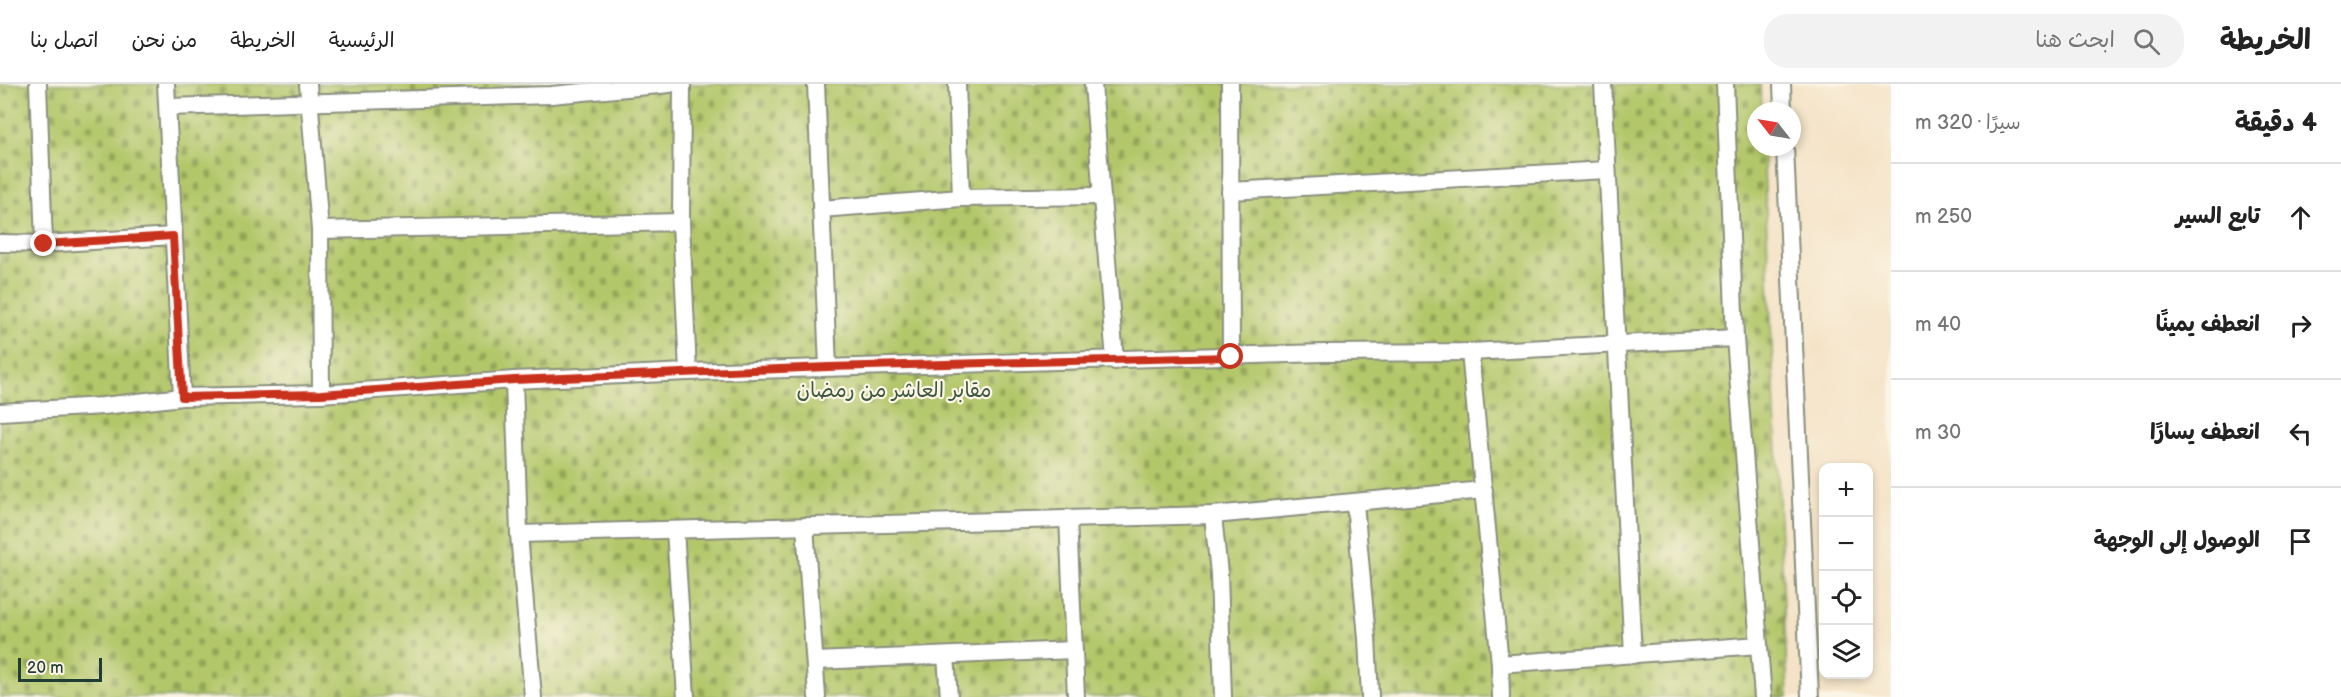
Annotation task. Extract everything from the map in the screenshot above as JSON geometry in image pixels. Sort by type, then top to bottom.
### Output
[{"type":"lane","points":[[38,84],[44,244]]},
{"type":"lane","points":[[166,84],[182,397]]},
{"type":"lane","points":[[308,84],[320,230],[321,394]]},
{"type":"lane","points":[[168,107],[670,84]]},
{"type":"lane","points":[[682,84],[681,222],[688,372]]},
{"type":"lane","points":[[816,84],[828,367]]},
{"type":"lane","points":[[957,84],[961,198]]},
{"type":"lane","points":[[1093,84],[1114,361]]},
{"type":"lane","points":[[1230,84],[1231,357]]},
{"type":"lane","points":[[1603,84],[1633,655]]},
{"type":"lane","points":[[1725,84],[1735,338],[1763,697]]},
{"type":"lane","points":[[1782,84],[1783,102]]},
{"type":"lane","points":[[1785,156],[1810,697]]},
{"type":"lane","points":[[1230,192],[1606,170]]},
{"type":"lane","points":[[821,209],[961,198],[1101,195]]},
{"type":"lane","points":[[320,230],[681,222]]},
{"type":"lane","points":[[0,243],[44,244],[173,236]]},
{"type":"lane","points":[[0,411],[103,406],[182,397],[321,394],[514,380],[688,372],[1324,353],[1470,351],[1735,338]]},
{"type":"lane","points":[[1470,351],[1500,664],[1501,697]]},
{"type":"lane","points":[[514,380],[519,534],[533,697]]},
{"type":"lane","points":[[519,534],[1213,515],[1484,490]]},
{"type":"lane","points":[[1355,503],[1370,697]]},
{"type":"lane","points":[[1213,515],[1219,574],[1223,697]]},
{"type":"lane","points":[[1068,518],[1076,697]]},
{"type":"lane","points":[[805,526],[817,697]]},
{"type":"lane","points":[[675,530],[686,697]]},
{"type":"lane","points":[[1500,664],[1759,645]]},
{"type":"lane","points":[[815,661],[1073,650]]},
{"type":"lane","points":[[946,656],[949,697]]},
{"type":"green space","name":"مقابر العاشر من رمضان","points":[[0,84],[1761,84],[1762,102],[1747,102],[1747,156],[1763,156],[1788,697],[0,697]]},
{"type":"route","points":[[44,244],[173,236],[182,397],[321,394],[514,380],[828,367],[1231,357]]}]
